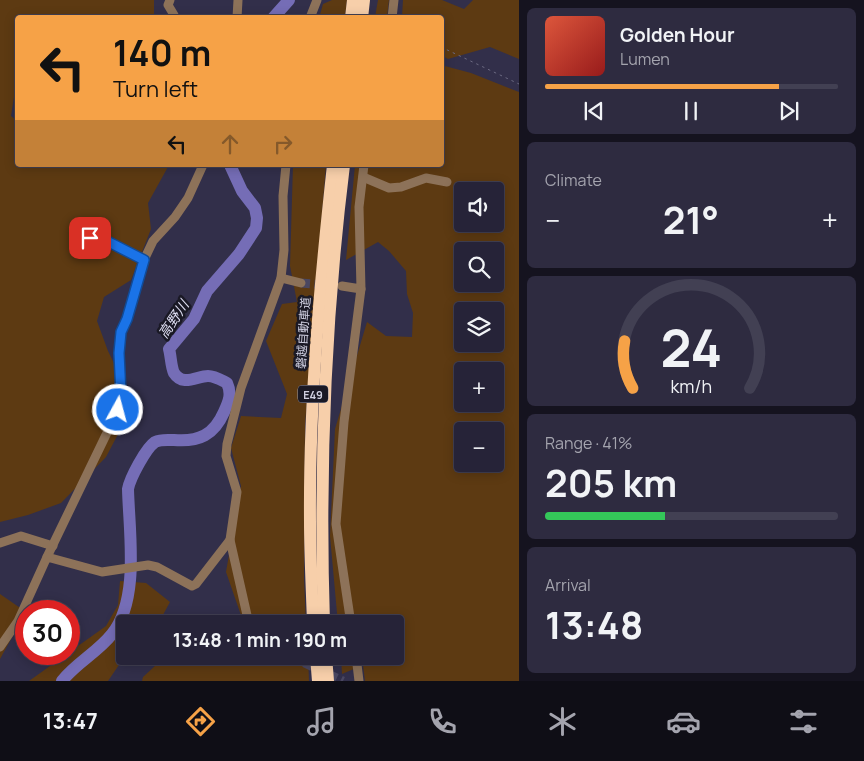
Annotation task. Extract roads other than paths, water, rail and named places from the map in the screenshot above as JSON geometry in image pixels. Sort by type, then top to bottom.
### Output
[{"type":"highway","points":[[350,15],[353,0]]},
{"type":"highway","points":[[362,15],[364,0]]},
{"type":"highway","name":"磐越自動車道","points":[[313,615],[310,521],[314,371],[321,274],[333,167]]},
{"type":"highway","name":"磐越自動車道","points":[[324,615],[321,521],[325,373],[331,276],[344,167]]},
{"type":"highway","points":[[317,665],[318,681]]},
{"type":"highway","points":[[327,665],[328,681]]},
{"type":"street","points":[[170,0],[168,4],[174,15]]},
{"type":"street","points":[[237,15],[238,0]]},
{"type":"street","points":[[311,15],[317,0]]},
{"type":"street","points":[[392,15],[394,0]]},
{"type":"street","points":[[0,647],[18,621],[79,486],[118,410],[121,395],[119,353],[121,332],[127,319],[144,260],[153,241],[175,217],[188,198],[202,167]]},
{"type":"street","points":[[246,615],[230,540],[237,492],[226,456],[227,444],[242,388],[281,278],[284,250],[283,196],[286,167]]},
{"type":"street","points":[[350,615],[336,524],[344,422],[361,289],[359,207],[364,167]]},
{"type":"street","points":[[363,177],[389,188],[401,187],[426,178],[447,182]]},
{"type":"street","points":[[90,238],[103,239],[144,260]]},
{"type":"street","points":[[281,278],[301,283]]},
{"type":"street","points":[[342,286],[361,289]]},
{"type":"street","points":[[0,543],[21,536],[53,546]]},
{"type":"street","points":[[47,557],[102,572],[136,566],[157,567],[192,586],[196,584],[230,540]]},
{"type":"street","points":[[357,665],[359,681]]},
{"type":"waterway","name":"高野川","points":[[276,15],[289,0]]},
{"type":"waterway","name":"高野川","points":[[62,681],[112,634],[121,619],[130,584],[131,545],[128,489],[143,457],[151,445],[157,441],[191,440],[205,435],[220,420],[226,408],[230,394],[227,383],[218,378],[208,376],[190,380],[178,377],[173,371],[169,349],[194,319],[207,291],[239,254],[256,228],[255,208],[242,191],[231,167]]},
{"type":"tunnel","points":[[301,283],[325,285]]},
{"type":"tunnel","points":[[309,665],[343,681]]}]
